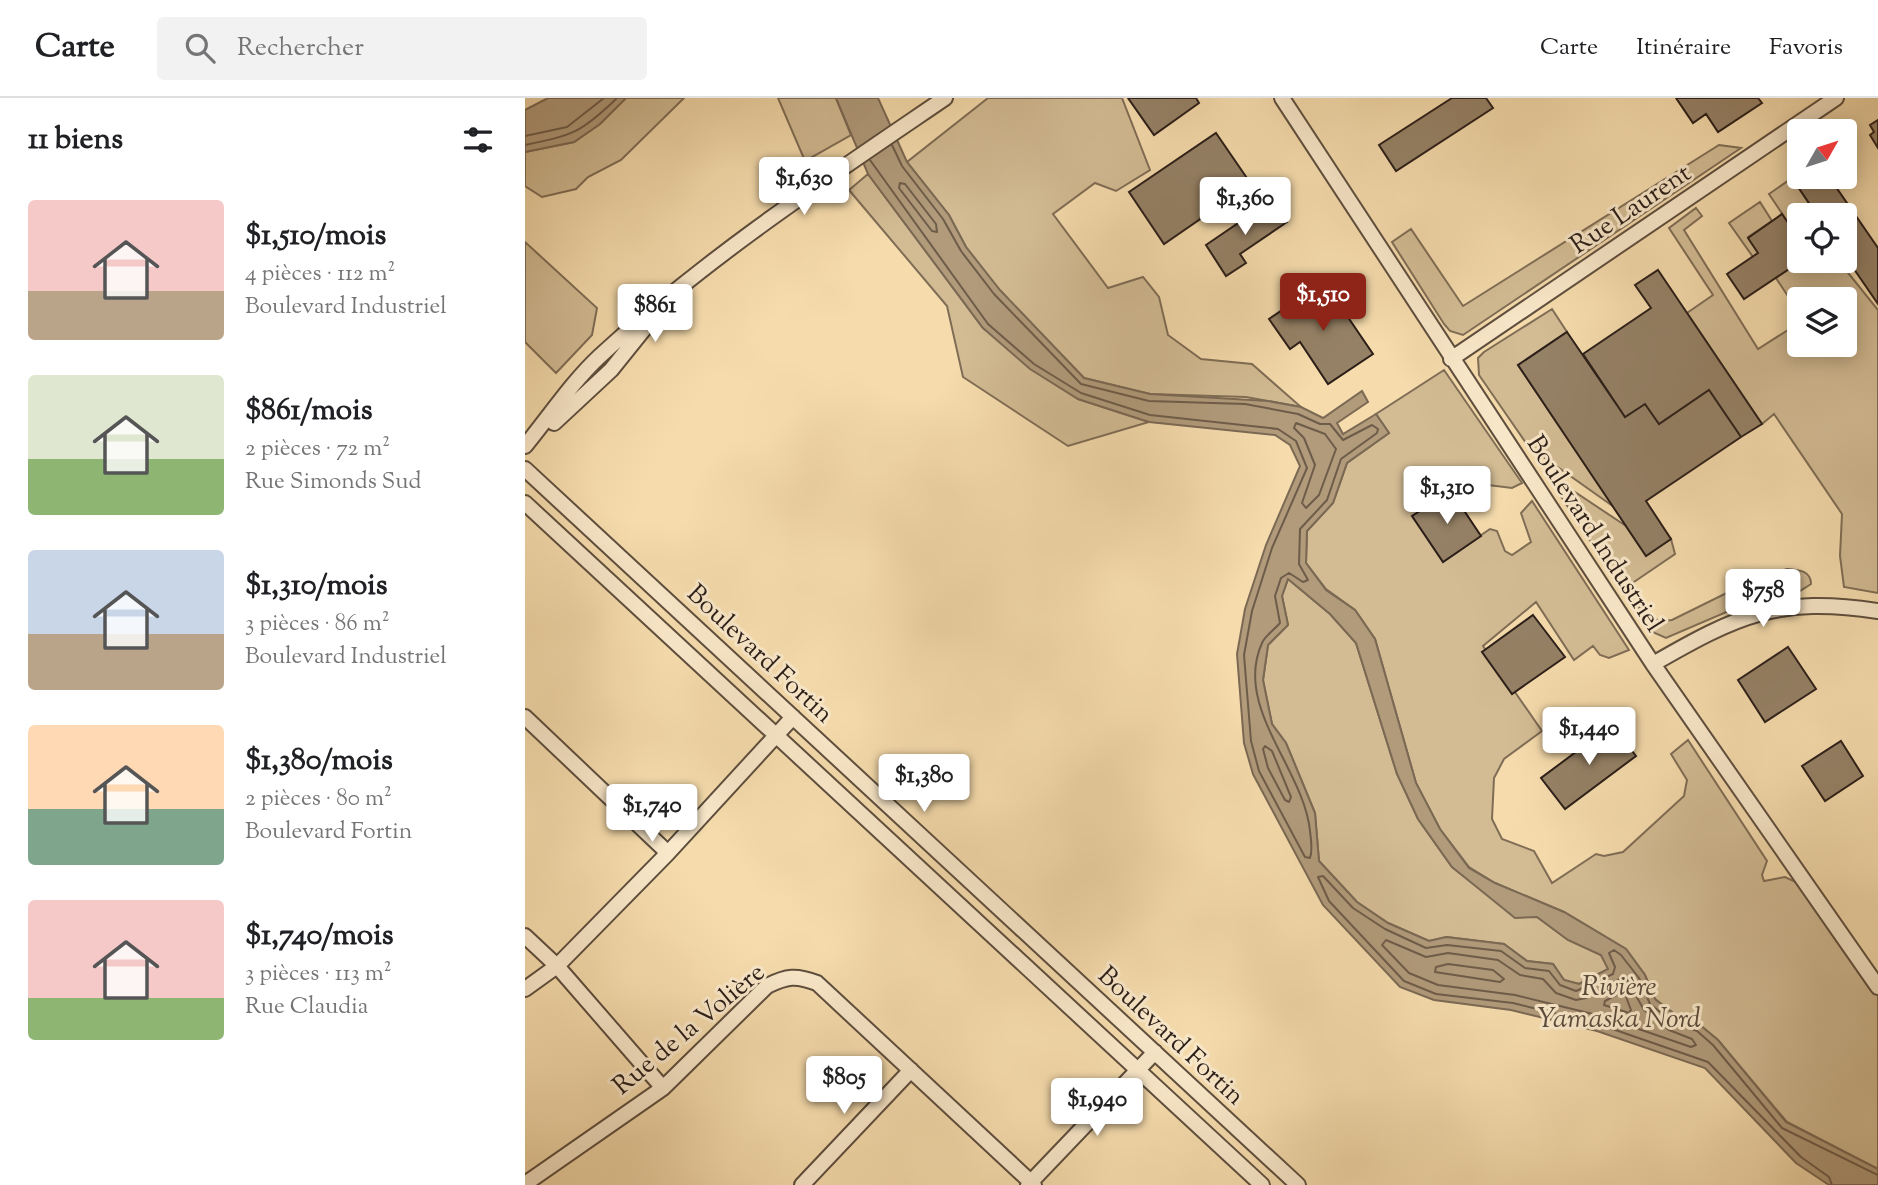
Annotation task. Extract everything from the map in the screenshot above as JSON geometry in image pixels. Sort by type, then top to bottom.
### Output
[{"type":"street","points":[[525,448],[611,370],[671,296],[740,239],[945,98]]},
{"type":"street","name":"Boulevard Industriel","points":[[1282,98],[1653,664],[1878,987]]},
{"type":"street","name":"Rue Laurent","points":[[1451,359],[1836,98]]},
{"type":"street","name":"Boulevard Fortin","points":[[525,468],[1155,1052],[1292,1183]]},
{"type":"street","name":"Boulevard Fortin","points":[[525,503],[1262,1185]]},
{"type":"street","name":"Boulevard Fortin","points":[[637,607],[654,588]]},
{"type":"street","points":[[1653,664],[1693,641],[1767,609],[1828,605],[1878,611]]},
{"type":"street","points":[[525,717],[668,853]]},
{"type":"street","points":[[525,989],[557,966],[668,853],[793,717]]},
{"type":"street","points":[[879,830],[896,812]]},
{"type":"street","points":[[1003,945],[1020,928]]},
{"type":"street","points":[[525,936],[557,966],[663,1088]]},
{"type":"street","name":"Rue de la Volière","points":[[525,1184],[663,1088],[767,986],[786,976],[799,976],[817,983],[1031,1184]]},
{"type":"street","points":[[1031,1184],[1155,1052]]},
{"type":"street","points":[[802,1185],[911,1070]]},
{"type":"shaded area","points":[[626,98],[684,98],[621,160],[588,177],[576,189],[542,197],[525,186],[525,152],[574,142],[600,124]]},
{"type":"shaded area","points":[[778,98],[836,98],[851,135],[805,161]]},
{"type":"shaded area","points":[[988,98],[1122,98],[1150,170],[1116,191],[1095,183],[1053,214],[1108,288],[1143,277],[1159,297],[1168,335],[1201,359],[1252,364],[1301,407],[1246,397],[1150,394],[1084,378],[999,290],[966,247],[949,215],[907,162]]},
{"type":"shaded area","points":[[1719,145],[1741,148],[1463,335],[1450,331],[1444,324],[1392,242],[1411,229],[1463,306]]},
{"type":"shaded area","points":[[868,174],[983,328],[1078,399],[1149,422],[1068,446],[963,377],[947,306],[849,190]]},
{"type":"shaded area","points":[[1787,181],[1787,189],[1799,189],[1809,203],[1787,203],[1787,221],[1769,194]]},
{"type":"shaded area","points":[[1760,202],[1772,221],[1748,237],[1758,253],[1753,257],[1729,223]]},
{"type":"shaded area","points":[[1696,208],[1702,216],[1684,230],[1758,349],[1787,331],[1787,357],[1857,357],[1857,287],[1787,287],[1787,295],[1776,278],[1787,271],[1787,273],[1848,273],[1878,310],[1878,593],[1844,587],[1840,556],[1842,514],[1774,414],[1762,424],[1687,313],[1713,295],[1669,228]]},
{"type":"shaded area","points":[[525,242],[597,308],[592,335],[556,373],[525,342]]},
{"type":"shaded area","points":[[1552,309],[1567,332],[1518,365],[1614,507],[1528,446],[1479,375],[1478,358],[1484,352]]},
{"type":"shaded area","points":[[1444,370],[1522,483],[1512,488],[1488,485],[1458,502],[1450,491],[1413,516],[1443,561],[1490,529],[1497,531],[1505,551],[1512,555],[1531,542],[1521,513],[1532,501],[1629,650],[1609,658],[1600,655],[1593,646],[1574,660],[1536,602],[1483,646],[1542,731],[1504,759],[1494,778],[1492,819],[1502,839],[1534,851],[1552,883],[1596,854],[1604,856],[1623,852],[1684,796],[1687,780],[1671,754],[1688,740],[1767,861],[1762,875],[1764,881],[1785,877],[1800,884],[1878,992],[1878,1169],[1787,1122],[1718,1040],[1700,1025],[1677,1016],[1655,999],[1645,975],[1626,949],[1564,912],[1495,883],[1469,867],[1440,829],[1416,783],[1375,639],[1355,610],[1326,589],[1306,563],[1307,531],[1333,503],[1347,463],[1389,433],[1376,414]]},
{"type":"shaded area","points":[[1545,472],[1626,526],[1646,555],[1671,539],[1675,554],[1631,584],[1636,595],[1621,588]]},
{"type":"shaded area","points":[[1787,569],[1806,573],[1811,584],[1800,591],[1752,601],[1666,638],[1648,630],[1634,610],[1641,606],[1653,619],[1672,620],[1757,578]]},
{"type":"shaded area","points":[[1288,579],[1330,614],[1356,643],[1397,774],[1418,819],[1452,867],[1482,890],[1537,917],[1568,940],[1601,955],[1609,969],[1579,984],[1564,980],[1553,964],[1527,961],[1504,944],[1447,937],[1429,941],[1388,923],[1357,902],[1319,861],[1315,813],[1286,743],[1272,724],[1263,680],[1268,645],[1288,625],[1282,596]]},
{"type":"water","points":[[548,98],[626,98],[600,124],[574,142],[525,152],[525,110]]},
{"type":"water","name":"Rivière Yamaska Nord","points":[[836,98],[878,98],[907,162],[949,215],[966,247],[1000,290],[1084,378],[1150,394],[1268,401],[1301,407],[1323,418],[1362,391],[1368,402],[1337,423],[1343,434],[1376,414],[1389,433],[1347,463],[1333,503],[1307,531],[1306,563],[1326,590],[1355,610],[1375,639],[1416,783],[1440,829],[1469,868],[1495,883],[1564,912],[1626,949],[1645,975],[1655,999],[1677,1016],[1700,1025],[1718,1040],[1786,1122],[1878,1169],[1878,1185],[1829,1185],[1796,1163],[1705,1068],[1597,1031],[1511,1010],[1434,1000],[1400,987],[1323,905],[1253,774],[1244,743],[1237,654],[1245,609],[1266,545],[1300,466],[1290,445],[1275,435],[1149,422],[1078,399],[1030,369],[983,328],[868,174]],"holes":[[[1288,579],[1330,614],[1356,643],[1397,774],[1418,819],[1452,867],[1515,918],[1537,917],[1568,940],[1601,955],[1608,969],[1579,984],[1564,980],[1553,964],[1527,961],[1504,944],[1446,937],[1429,941],[1388,923],[1357,902],[1319,861],[1315,813],[1286,743],[1272,724],[1263,680],[1268,645],[1288,625],[1282,596]]]},
{"type":"building","points":[[1128,98],[1196,98],[1199,103],[1154,135]]},
{"type":"building","points":[[1452,98],[1486,98],[1493,108],[1396,171],[1379,145]]},
{"type":"building","points":[[1676,98],[1758,98],[1762,103],[1718,132],[1706,114],[1693,123]]},
{"type":"building","points":[[1878,120],[1878,148],[1870,135],[1874,132],[1870,125]]},
{"type":"building","points":[[1216,133],[1251,184],[1164,244],[1129,192]]},
{"type":"building","points":[[1799,189],[1837,189],[1847,203],[1809,203]]},
{"type":"building","points":[[1272,200],[1287,222],[1240,254],[1246,263],[1226,276],[1206,245]]},
{"type":"building","points":[[1782,214],[1787,221],[1787,270],[1744,299],[1727,274],[1758,253],[1748,238]]},
{"type":"building","points":[[1857,218],[1878,248],[1878,304],[1857,273]]},
{"type":"building","points":[[1658,270],[1762,424],[1741,437],[1709,390],[1659,424],[1645,404],[1625,417],[1583,354],[1651,308],[1635,285]]},
{"type":"building","points":[[1324,282],[1373,354],[1328,384],[1300,342],[1290,349],[1269,319]]},
{"type":"building","points":[[1567,332],[1625,417],[1645,404],[1659,424],[1709,390],[1741,437],[1646,501],[1671,539],[1646,556],[1518,365]]},
{"type":"building","points":[[1451,491],[1481,536],[1443,562],[1412,516]]},
{"type":"building","points":[[1533,615],[1565,657],[1512,694],[1482,652]]},
{"type":"building","points":[[1788,647],[1816,689],[1765,722],[1738,680]]},
{"type":"building","points":[[1612,725],[1636,756],[1565,809],[1541,778]]},
{"type":"building","points":[[1841,741],[1863,776],[1825,801],[1802,766]]}]
